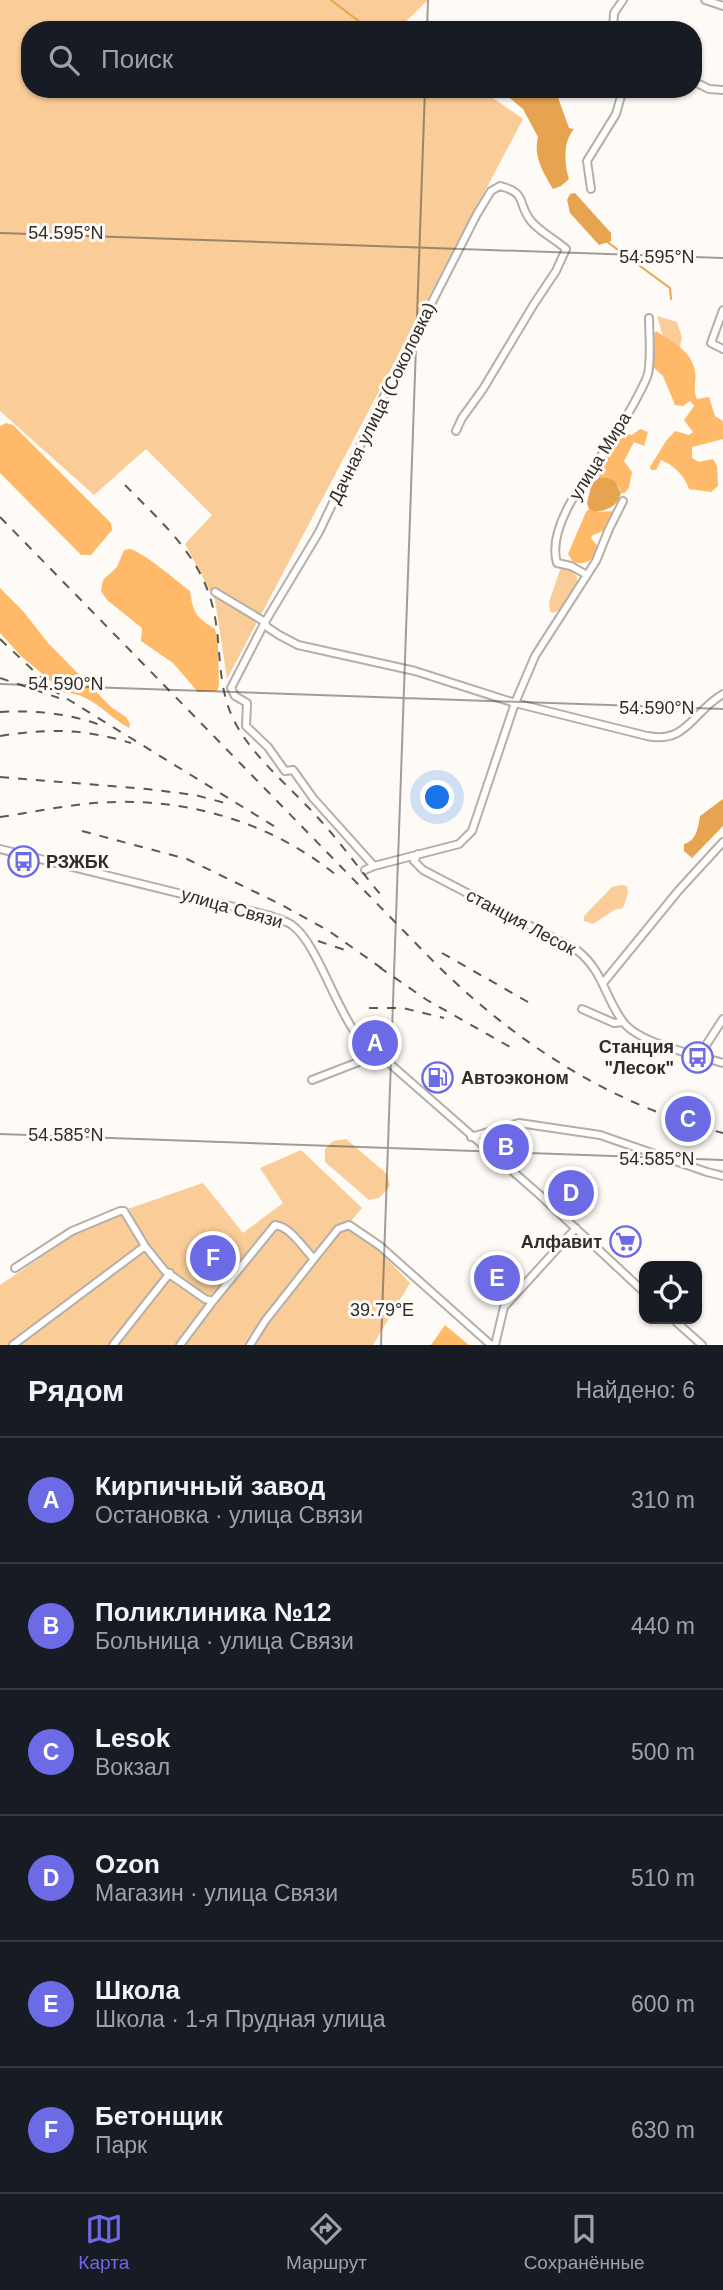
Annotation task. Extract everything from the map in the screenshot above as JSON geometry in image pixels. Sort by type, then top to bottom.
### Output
[{"type":"street","points":[[614,21],[614,13],[623,0]]},
{"type":"street","points":[[705,0],[723,6]]},
{"type":"street","points":[[702,85],[709,89],[723,90]]},
{"type":"street","points":[[591,189],[587,161],[616,114],[620,98]]},
{"type":"street","name":"Дачная улица (Соколовка)","points":[[374,866],[313,798],[293,770],[285,771],[268,747],[246,726],[247,704],[235,696],[232,688],[265,622],[319,532],[379,406],[477,214],[491,191],[500,186],[521,196],[529,220],[566,248],[556,271],[456,431]]},
{"type":"street","points":[[723,310],[711,343],[723,349]]},
{"type":"street","name":"улица Мира","points":[[587,575],[571,566],[557,563],[555,545],[563,517],[617,432],[648,374],[649,318]]},
{"type":"street","points":[[365,870],[460,844],[472,831],[515,703],[535,656],[596,561],[608,529],[624,501]]},
{"type":"street","points":[[215,592],[298,645],[415,671],[515,703],[647,736],[667,738],[678,734],[707,705],[723,694]]},
{"type":"street","points":[[603,983],[723,842]]},
{"type":"street","name":"улица Связи","points":[[0,849],[271,916],[291,924],[306,941],[346,1021],[365,1041],[639,1287]]},
{"type":"street","name":"станция Лесок","points":[[419,854],[414,861],[423,870],[578,951],[592,962],[623,1022]]},
{"type":"street","points":[[582,1009],[614,1023],[623,1022],[635,1033],[723,1062]]},
{"type":"street","points":[[699,1056],[723,1018]]},
{"type":"street","points":[[312,1080],[361,1061],[365,1053],[365,1041]]},
{"type":"street","points":[[471,1137],[519,1123],[600,1135],[723,1175]]},
{"type":"street","points":[[15,1268],[72,1231],[124,1211],[145,1246],[170,1273],[205,1299],[213,1301]]},
{"type":"street","points":[[250,1345],[265,1321],[338,1228],[349,1225],[380,1246],[493,1345],[504,1307],[576,1228]]},
{"type":"street","points":[[180,1345],[275,1226],[282,1226],[288,1231],[314,1259]]},
{"type":"street","points":[[13,1345],[145,1246]]},
{"type":"street","points":[[113,1345],[170,1273]]},
{"type":"street","points":[[679,1324],[702,1345]]},
{"type":"shaded area","points":[[0,0],[428,0],[406,21],[21,21],[21,98],[493,98],[523,119],[227,679],[215,600],[185,544],[212,515],[146,449],[94,495],[0,411]]},
{"type":"shaded area","points":[[510,98],[558,98],[569,128],[574,129],[568,140],[566,153],[569,179],[561,186],[553,189],[543,170],[537,151],[538,137],[523,109]]},
{"type":"shaded area","points":[[575,193],[611,233],[611,241],[599,245],[570,213],[567,200],[570,194]]},
{"type":"shaded area","points":[[657,316],[677,322],[682,338],[680,347],[663,336]]},
{"type":"shaded area","points":[[656,331],[680,347],[689,357],[695,371],[697,399],[709,397],[715,416],[723,421],[723,439],[692,447],[692,458],[699,462],[713,459],[717,466],[718,486],[711,492],[689,489],[678,472],[661,460],[656,470],[651,470],[650,467],[666,441],[675,431],[689,435],[693,432],[684,420],[694,406],[690,401],[683,406],[675,405],[663,376],[652,366],[651,338]]},
{"type":"shaded area","points":[[6,423],[13,425],[111,523],[112,530],[91,555],[81,555],[0,473],[0,426]]},
{"type":"shaded area","points":[[640,429],[648,432],[644,446],[634,442],[624,461],[632,472],[629,487],[625,493],[621,493],[619,487],[608,478],[599,478],[600,467],[619,433],[632,435]]},
{"type":"shaded area","points":[[599,478],[615,481],[621,493],[611,507],[595,512],[589,509],[587,503],[592,483]]},
{"type":"shaded area","points":[[589,509],[595,512],[613,511],[603,531],[591,538],[598,547],[596,556],[585,562],[573,562],[568,554]]},
{"type":"shaded area","points":[[130,549],[151,561],[190,591],[196,614],[215,629],[218,643],[217,691],[198,692],[173,663],[141,641],[142,628],[107,600],[101,591],[103,580],[117,567],[124,550]]},
{"type":"shaded area","points":[[564,568],[572,571],[577,581],[561,609],[553,613],[550,611],[549,602],[560,570]]},
{"type":"shaded area","points":[[0,588],[23,611],[48,643],[111,707],[126,717],[129,728],[82,696],[65,693],[21,656],[0,633]]},
{"type":"shaded area","points":[[723,799],[723,826],[692,858],[684,851],[684,844],[694,837],[700,816]]},
{"type":"shaded area","points":[[627,886],[628,893],[623,908],[614,910],[593,924],[584,921],[584,916],[612,887]]},
{"type":"shaded area","points":[[346,1139],[387,1174],[390,1186],[379,1198],[369,1200],[325,1162],[325,1149],[333,1141]]},
{"type":"shaded area","points":[[301,1150],[362,1208],[351,1221],[410,1283],[373,1345],[0,1345],[0,1285],[96,1220],[203,1183],[243,1233],[283,1203],[260,1168]]},
{"type":"shaded area","points":[[445,1325],[469,1345],[431,1345]]},
{"type":"waterway","points":[[331,0],[359,21]]},
{"type":"waterway","points":[[606,241],[670,288],[671,299]]},
{"type":"railway","points":[[125,485],[177,539],[198,569],[206,586],[215,618],[223,687],[238,728],[271,770],[328,829],[380,894]]},
{"type":"railway","points":[[0,517],[464,990],[531,1044],[603,1088],[642,1106],[723,1133]]},
{"type":"railway","points":[[0,639],[56,692],[277,828]]},
{"type":"railway","points":[[0,678],[59,698]]},
{"type":"railway","points":[[0,712],[51,713],[100,725]]},
{"type":"railway","points":[[0,736],[66,731],[131,743]]},
{"type":"railway","points":[[0,777],[147,789],[195,795],[229,804]]},
{"type":"railway","points":[[0,817],[74,805],[119,802],[187,808],[253,826],[313,858],[341,879]]},
{"type":"railway","points":[[82,831],[187,859],[329,931],[387,972]]},
{"type":"railway","points":[[318,941],[351,952]]},
{"type":"railway","points":[[442,953],[528,1002]]},
{"type":"railway","points":[[379,967],[427,1000],[510,1047]]},
{"type":"railway","points":[[369,1008],[403,1008],[444,1018]]},
{"type":"place","name":"РЗЖБК","points":[[23,862]]},
{"type":"place","name":"Кирпичный завод","points":[[375,1043]]},
{"type":"place","name":"Станция \"Лесок\"","points":[[697,1057]]},
{"type":"place","name":"Автоэконом","points":[[438,1078]]},
{"type":"place","name":"Lesok","points":[[688,1119]]},
{"type":"place","name":"Поликлиника №12","points":[[506,1147]]},
{"type":"place","name":"Ozon","points":[[571,1193]]},
{"type":"place","name":"Алфавит","points":[[625,1242]]},
{"type":"place","name":"Бетонщик","points":[[213,1258]]},
{"type":"place","name":"Школа","points":[[497,1278]]}]
